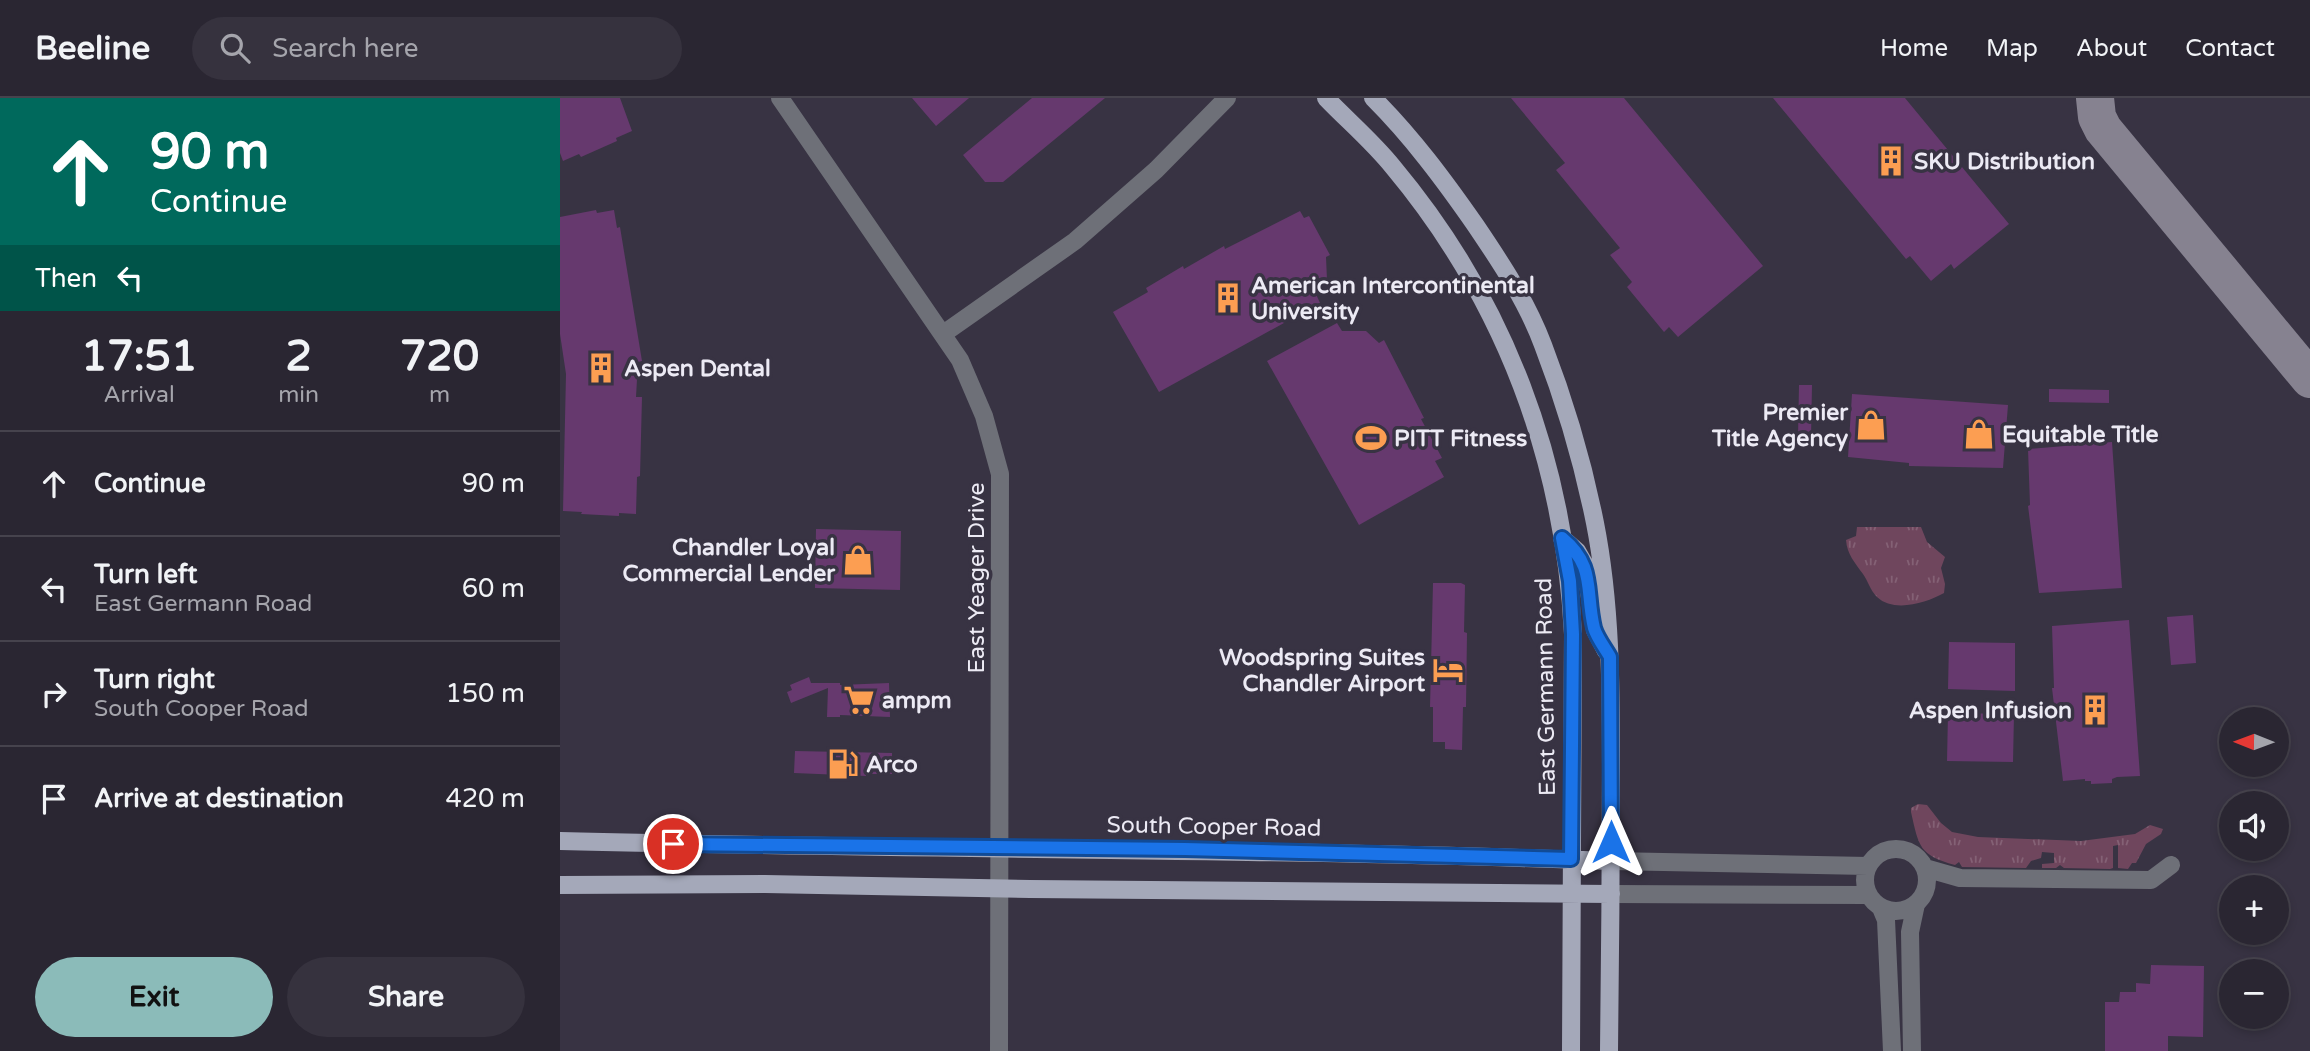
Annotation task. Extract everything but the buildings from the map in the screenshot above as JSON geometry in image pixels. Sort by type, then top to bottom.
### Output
[{"type":"main road","name":"East Germann Road","points":[[1326,98],[1392,165],[1452,248],[1504,341],[1527,395],[1542,443],[1570,581],[1573,634],[1571,1051]]},
{"type":"main road","points":[[1373,98],[1403,127],[1445,181],[1509,276],[1543,343],[1565,407],[1595,524],[1610,657],[1609,1051]]},
{"type":"main road","points":[[1562,538],[1577,551],[1585,565],[1595,630],[1610,657]]},
{"type":"main road","name":"South Cooper Road","points":[[560,841],[1198,849],[1611,861]]},
{"type":"main road","points":[[560,885],[765,884],[999,889],[1611,894]]},
{"type":"street","name":"East Yeager Drive","points":[[780,98],[960,360],[984,416],[1000,474],[999,1051]]},
{"type":"street","points":[[943,334],[1075,241],[1156,170],[1227,98]]},
{"type":"street","points":[[1892,1051],[1886,920],[1875,902],[1865,875],[1874,857],[1893,848],[1913,853],[1925,868],[1927,885],[1910,932],[1913,1051]]},
{"type":"street","name":"South Cooper Road","points":[[1611,861],[1868,866]]},
{"type":"street","points":[[1925,868],[1960,878],[2151,880],[2171,865]]},
{"type":"street","points":[[1611,894],[1875,902],[1899,912],[1939,887],[1949,886],[1960,878]]},
{"type":"green space","points":[[1857,527],[1921,527],[1927,542],[1945,557],[1941,568],[1944,593],[1910,605],[1892,605],[1877,597],[1848,550],[1846,540],[1856,536]]},
{"type":"green space","points":[[1918,804],[1927,805],[1952,832],[1978,837],[2081,841],[2135,834],[2150,825],[2163,829],[2161,834],[2146,844],[2136,863],[2132,863],[2128,869],[2118,868],[2118,845],[2113,846],[2113,868],[2110,869],[2064,868],[2060,865],[2056,868],[2042,868],[2042,864],[2054,863],[2054,853],[2042,852],[2041,858],[2031,861],[2026,868],[1962,867],[1959,862],[1955,865],[1934,857],[1923,848],[1916,834],[1911,812],[1911,808]]},
{"type":"taxiway","points":[[2095,98],[2097,117],[2103,129],[2310,379]]},
{"type":"place","name":"SKU Distribution","points":[[1891,161]]},
{"type":"place","name":"American Intercontinental University","points":[[1228,298]]},
{"type":"place","name":"Aspen Dental","points":[[601,368]]},
{"type":"place","name":"Premier Title Agency","points":[[1871,425]]},
{"type":"place","name":"Equitable Title","points":[[1979,434]]},
{"type":"place","name":"PITT Fitness","points":[[1371,438]]},
{"type":"place","name":"Chandler Loyal Commercial Lender","points":[[858,560]]},
{"type":"place","name":"Woodspring Suites Chandler Airport","points":[[1448,670]]},
{"type":"place","name":"ampm","points":[[859,700]]},
{"type":"place","name":"Aspen Infusion","points":[[2095,710]]},
{"type":"place","name":"Arco","points":[[843,764]]},
{"type":"route","points":[[673,844],[1185,849],[1571,859],[1573,634],[1570,581],[1562,538],[1577,551],[1585,565],[1595,630],[1610,657],[1611,842]]}]
